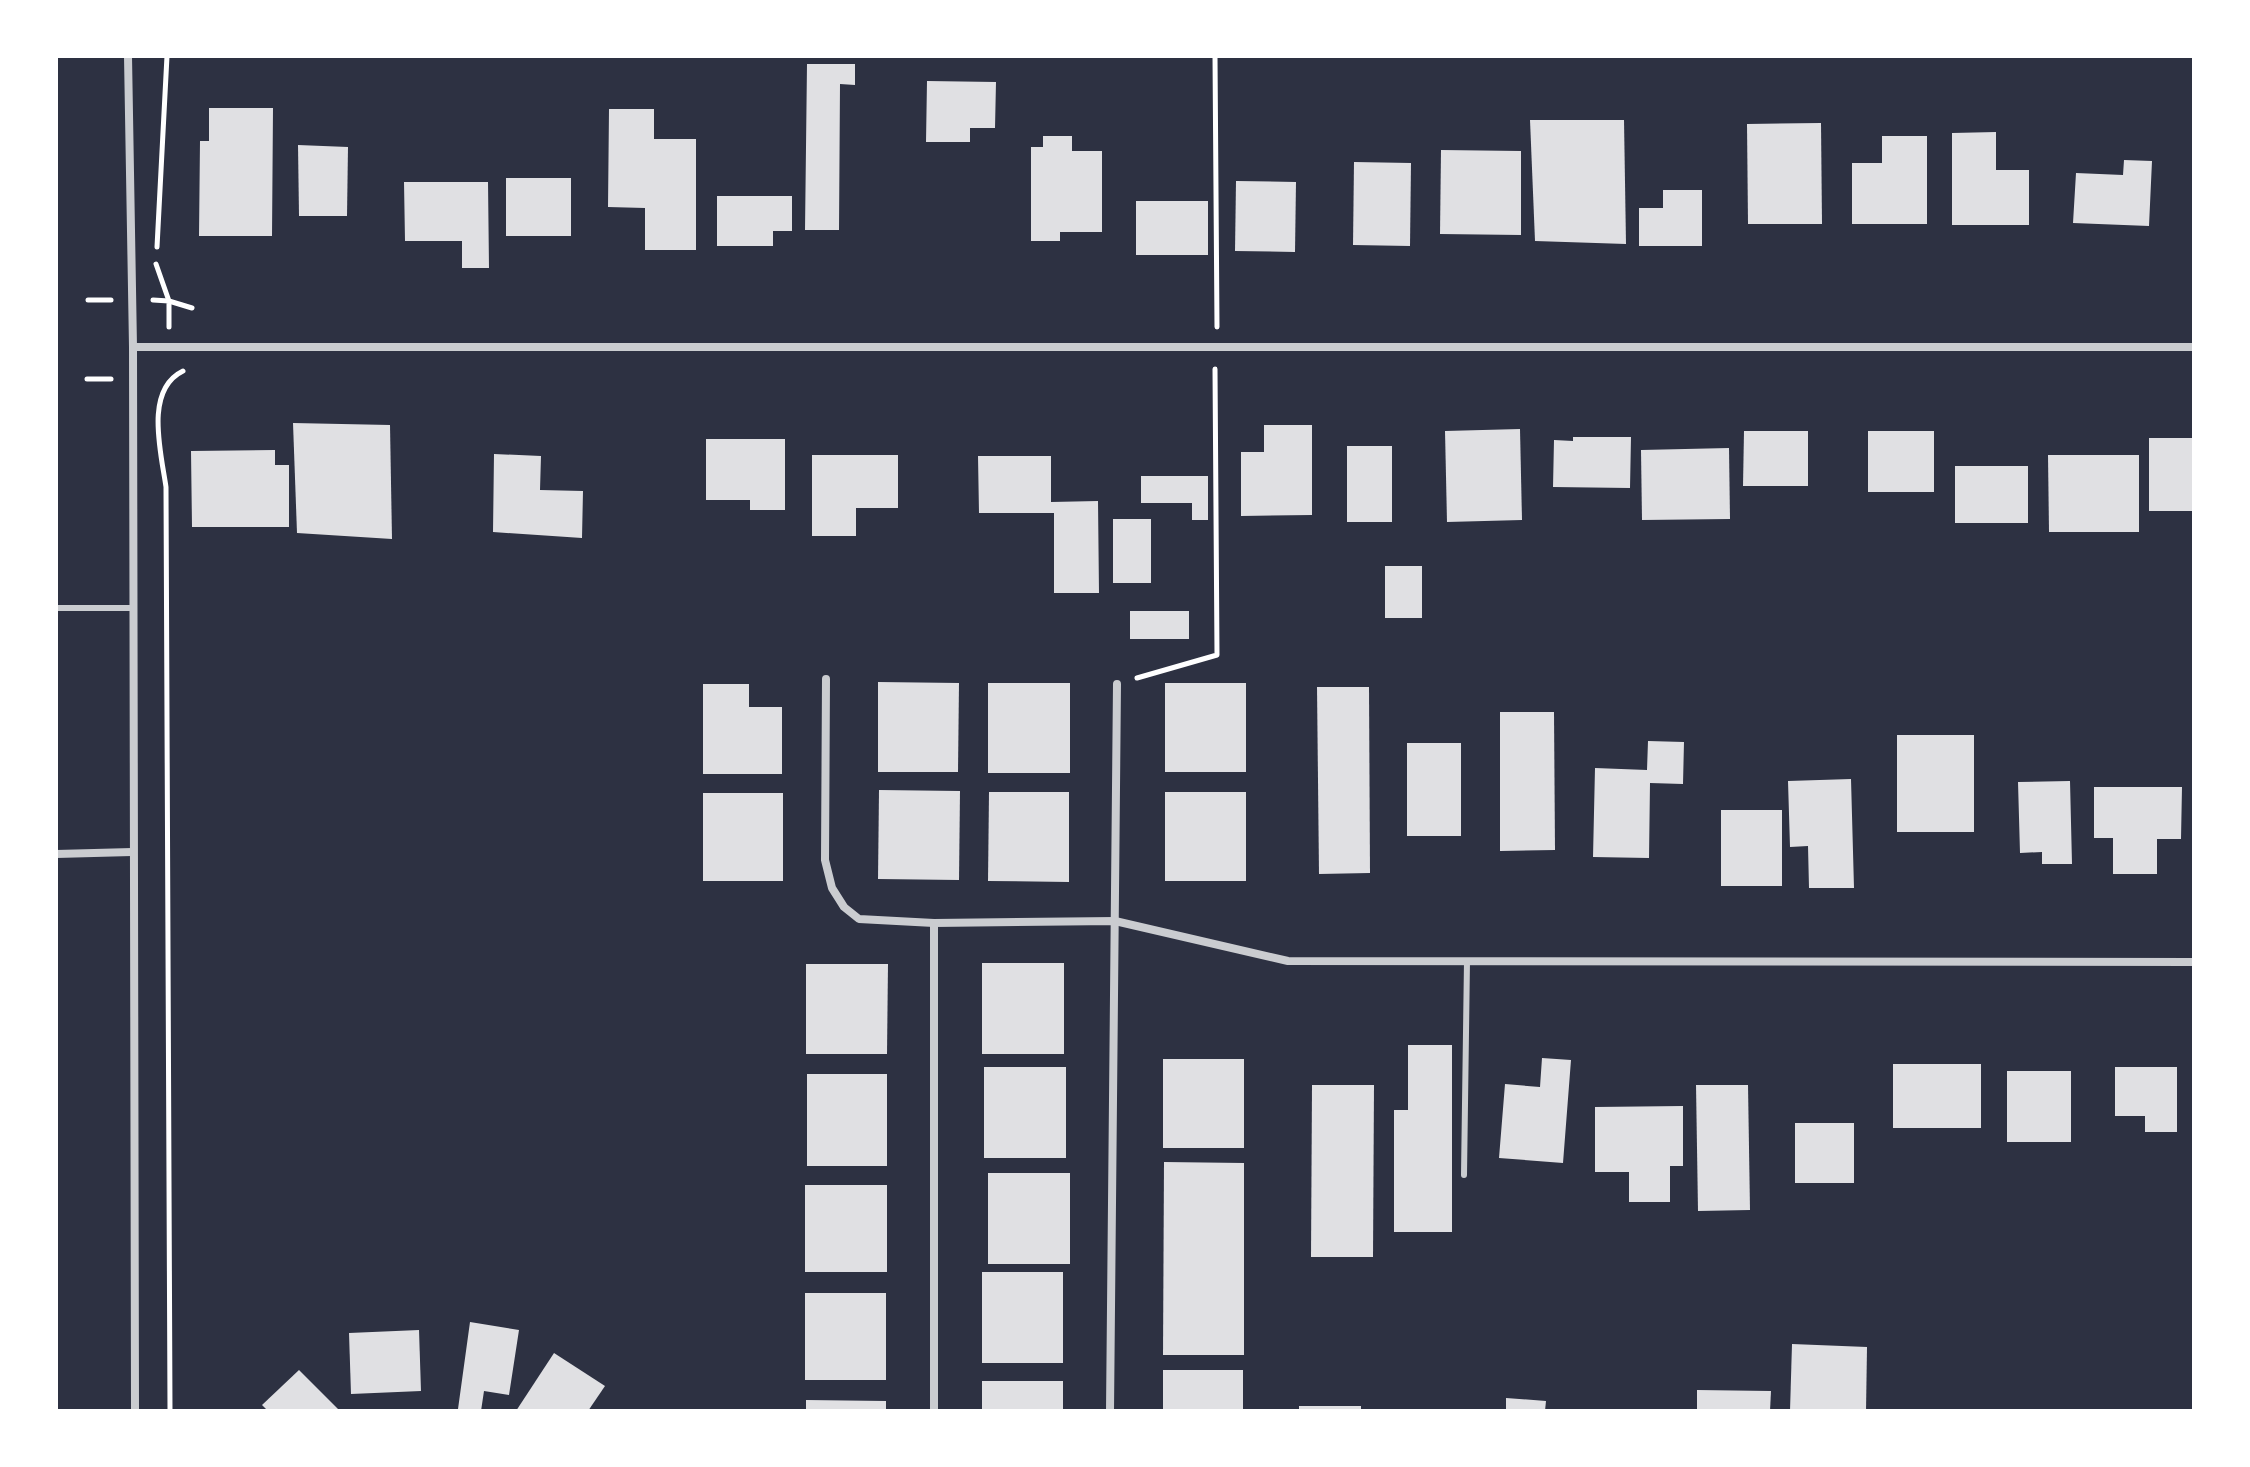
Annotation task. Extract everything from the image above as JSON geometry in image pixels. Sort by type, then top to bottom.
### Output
[{"type":"street","points":[[128,56],[133,347],[135,1411]]},
{"type":"street","points":[[133,347],[2194,347]]},
{"type":"street","points":[[826,679],[825,860],[832,888],[844,907],[859,919],[934,923],[1115,921],[1288,961],[2194,962]]},
{"type":"street","points":[[1110,1411],[1117,684]]},
{"type":"street","points":[[56,854],[132,852]]},
{"type":"street","points":[[934,923],[934,1411]]},
{"type":"lane","points":[[56,608],[133,608]]},
{"type":"lane","points":[[1464,1175],[1467,961]]},
{"type":"path","points":[[167,56],[155,261],[169,301],[192,308]]},
{"type":"path","points":[[1117,684],[1217,655],[1215,56]]},
{"type":"path","points":[[170,1411],[166,487],[159,401],[169,379],[182,371],[193,371]]},
{"type":"building","points":[[807,64],[855,64],[855,85],[840,84],[839,230],[805,230]]},
{"type":"building","points":[[927,81],[996,82],[995,128],[970,128],[970,142],[926,142]]},
{"type":"building","points":[[209,108],[273,108],[272,236],[199,236],[200,141],[209,141]]},
{"type":"building","points":[[609,109],[654,109],[654,139],[696,139],[696,250],[645,250],[645,208],[608,207]]},
{"type":"building","points":[[1530,120],[1624,120],[1626,244],[1535,241]]},
{"type":"building","points":[[1821,123],[1822,224],[1748,224],[1747,124]]},
{"type":"building","points":[[1996,132],[1996,170],[2029,170],[2029,225],[1952,225],[1952,133]]},
{"type":"building","points":[[1043,136],[1072,136],[1072,151],[1102,151],[1102,232],[1060,232],[1060,241],[1031,241],[1031,147],[1043,147]]},
{"type":"building","points":[[1882,136],[1927,136],[1927,224],[1852,224],[1852,163],[1882,163]]},
{"type":"building","points":[[298,145],[348,147],[347,216],[299,216]]},
{"type":"building","points":[[1441,150],[1521,151],[1521,235],[1440,234]]},
{"type":"building","points":[[2124,160],[2152,161],[2149,226],[2073,223],[2076,173],[2123,175]]},
{"type":"building","points":[[1354,162],[1411,163],[1410,246],[1353,245]]},
{"type":"building","points":[[506,178],[571,178],[571,236],[506,236]]},
{"type":"building","points":[[1236,181],[1296,182],[1295,252],[1235,251]]},
{"type":"building","points":[[404,182],[488,182],[489,268],[462,268],[462,241],[405,241]]},
{"type":"building","points":[[1663,190],[1702,190],[1702,246],[1639,246],[1639,208],[1663,208]]},
{"type":"building","points":[[717,196],[792,196],[792,231],[773,231],[773,246],[717,246]]},
{"type":"building","points":[[1136,201],[1208,201],[1208,255],[1136,255]]},
{"type":"building","points":[[293,423],[390,425],[392,539],[297,533]]},
{"type":"building","points":[[1264,425],[1312,425],[1312,515],[1241,516],[1241,452],[1264,452]]},
{"type":"building","points":[[1520,429],[1522,520],[1447,522],[1445,431]]},
{"type":"building","points":[[1744,431],[1808,431],[1808,486],[1743,486]]},
{"type":"building","points":[[1868,431],[1934,431],[1934,492],[1868,492]]},
{"type":"building","points":[[1573,437],[1631,437],[1630,488],[1553,487],[1554,440],[1573,441]]},
{"type":"building","points":[[2149,438],[2194,438],[2194,511],[2149,511]]},
{"type":"building","points":[[706,439],[785,439],[785,510],[750,510],[750,500],[706,500]]},
{"type":"building","points":[[1347,446],[1392,446],[1392,522],[1347,522]]},
{"type":"building","points":[[1729,448],[1730,519],[1642,520],[1641,450]]},
{"type":"building","points":[[275,450],[275,465],[289,465],[289,527],[192,527],[191,451]]},
{"type":"building","points":[[494,454],[541,456],[540,490],[583,491],[582,538],[493,532]]},
{"type":"building","points":[[812,455],[898,455],[898,508],[856,508],[856,536],[812,536]]},
{"type":"building","points":[[2048,455],[2139,455],[2139,532],[2049,532]]},
{"type":"building","points":[[978,456],[1051,456],[1051,502],[1098,501],[1099,593],[1054,593],[1054,513],[979,513]]},
{"type":"building","points":[[1955,466],[2028,466],[2028,523],[1955,523]]},
{"type":"building","points":[[1141,476],[1208,476],[1208,520],[1192,520],[1192,503],[1141,503]]},
{"type":"building","points":[[1113,519],[1151,519],[1151,583],[1113,583]]},
{"type":"building","points":[[1385,566],[1422,566],[1422,618],[1385,618]]},
{"type":"building","points":[[1130,611],[1189,611],[1189,639],[1130,639]]},
{"type":"building","points":[[878,682],[959,683],[958,772],[878,772]]},
{"type":"building","points":[[988,683],[1070,683],[1070,773],[988,773]]},
{"type":"building","points":[[1165,683],[1246,683],[1246,772],[1165,772]]},
{"type":"building","points":[[703,684],[749,684],[749,707],[782,707],[782,774],[703,774]]},
{"type":"building","points":[[1317,687],[1369,687],[1370,873],[1319,874]]},
{"type":"building","points":[[1500,712],[1554,712],[1555,850],[1500,851]]},
{"type":"building","points":[[1897,735],[1974,735],[1974,832],[1897,832]]},
{"type":"building","points":[[1648,741],[1684,742],[1683,784],[1650,783],[1649,858],[1593,857],[1595,768],[1647,770]]},
{"type":"building","points":[[1407,743],[1461,743],[1461,836],[1407,836]]},
{"type":"building","points":[[1851,779],[1854,888],[1809,888],[1808,846],[1790,847],[1788,781]]},
{"type":"building","points":[[2070,781],[2072,864],[2042,864],[2042,852],[2020,853],[2018,782]]},
{"type":"building","points":[[2094,787],[2182,787],[2181,839],[2157,839],[2157,874],[2113,874],[2113,838],[2094,838]]},
{"type":"building","points":[[879,790],[960,791],[959,880],[878,879]]},
{"type":"building","points":[[989,792],[1069,792],[1069,882],[988,881]]},
{"type":"building","points":[[1165,792],[1246,792],[1246,881],[1165,881]]},
{"type":"building","points":[[703,793],[783,793],[783,881],[703,881]]},
{"type":"building","points":[[1721,810],[1782,810],[1782,886],[1721,886]]},
{"type":"building","points":[[982,963],[1064,963],[1064,1054],[982,1054]]},
{"type":"building","points":[[806,964],[888,964],[887,1054],[806,1054]]},
{"type":"building","points":[[1408,1045],[1452,1045],[1452,1232],[1394,1232],[1394,1110],[1408,1110]]},
{"type":"building","points":[[1542,1058],[1571,1060],[1563,1163],[1499,1158],[1505,1084],[1540,1087]]},
{"type":"building","points":[[1163,1059],[1244,1059],[1244,1148],[1163,1148]]},
{"type":"building","points":[[1893,1064],[1981,1064],[1981,1128],[1893,1128]]},
{"type":"building","points":[[984,1067],[1066,1067],[1066,1158],[984,1158]]},
{"type":"building","points":[[2115,1067],[2177,1067],[2177,1132],[2145,1132],[2145,1116],[2115,1116]]},
{"type":"building","points":[[2007,1071],[2071,1071],[2071,1142],[2007,1142]]},
{"type":"building","points":[[807,1074],[887,1074],[887,1166],[807,1166]]},
{"type":"building","points":[[1312,1085],[1374,1085],[1373,1257],[1311,1257]]},
{"type":"building","points":[[1696,1085],[1748,1085],[1750,1210],[1698,1211]]},
{"type":"building","points":[[1683,1106],[1683,1166],[1670,1166],[1670,1202],[1629,1202],[1629,1172],[1595,1172],[1595,1107]]},
{"type":"building","points":[[1795,1123],[1854,1123],[1854,1183],[1795,1183]]},
{"type":"building","points":[[1164,1162],[1244,1163],[1244,1355],[1163,1355]]},
{"type":"building","points":[[988,1173],[1070,1173],[1070,1264],[988,1264]]},
{"type":"building","points":[[805,1185],[887,1185],[887,1272],[805,1272]]},
{"type":"building","points":[[982,1272],[1063,1272],[1063,1363],[982,1363]]},
{"type":"building","points":[[805,1293],[886,1293],[886,1380],[805,1380]]},
{"type":"building","points":[[470,1322],[519,1330],[509,1395],[484,1391],[481,1411],[458,1409]]},
{"type":"building","points":[[419,1330],[421,1391],[351,1394],[349,1333]]},
{"type":"building","points":[[1792,1344],[1867,1347],[1866,1411],[1790,1411]]},
{"type":"building","points":[[554,1353],[605,1386],[588,1411],[516,1411]]},
{"type":"building","points":[[299,1370],[340,1411],[268,1411],[262,1405]]},
{"type":"building","points":[[1163,1370],[1243,1370],[1243,1411],[1163,1411]]},
{"type":"building","points":[[982,1381],[1063,1381],[1063,1411],[982,1411]]},
{"type":"building","points":[[1697,1390],[1771,1391],[1770,1411],[1697,1411]]},
{"type":"building","points":[[1506,1398],[1546,1401],[1545,1411],[1506,1411]]},
{"type":"building","points":[[806,1400],[886,1401],[886,1411],[806,1411]]},
{"type":"building","points":[[1299,1406],[1361,1406],[1361,1411],[1299,1411]]}]
